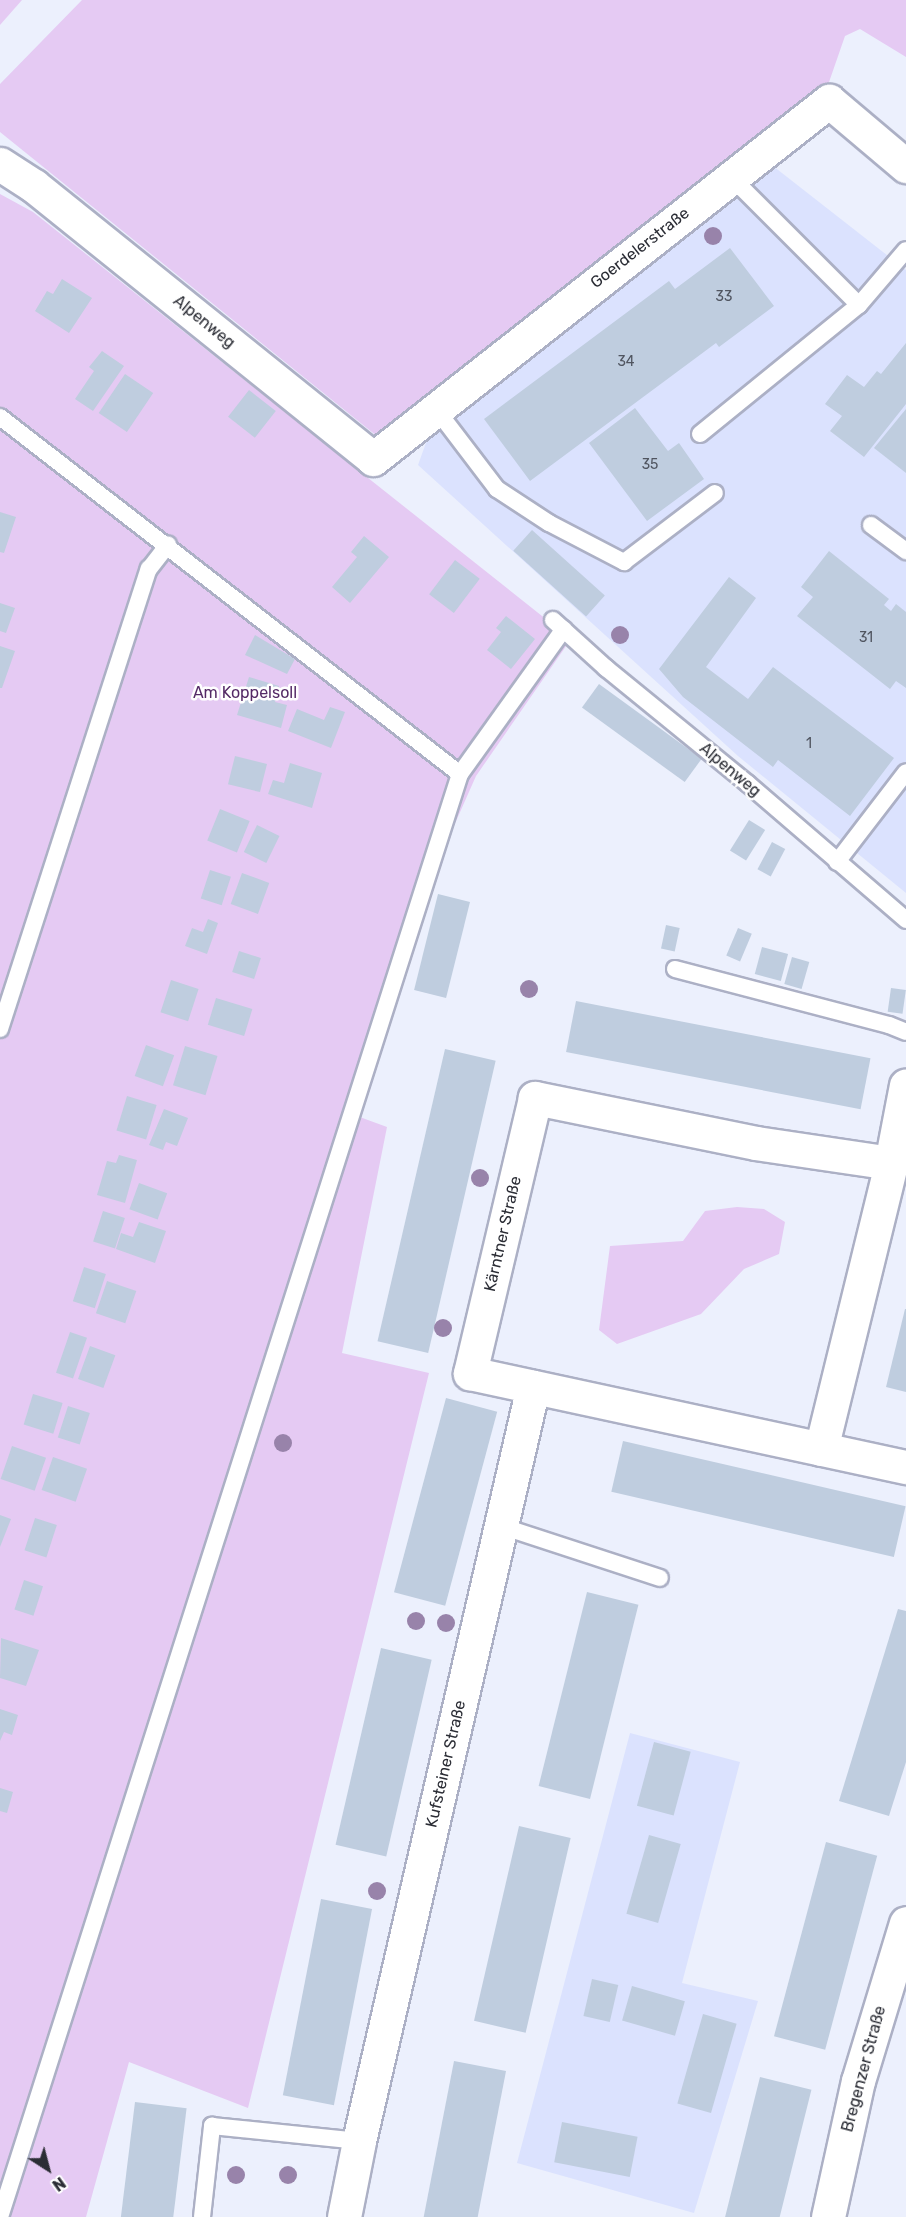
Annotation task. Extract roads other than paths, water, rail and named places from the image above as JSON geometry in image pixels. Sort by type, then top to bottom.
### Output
[{"type":"street","name":"Goerdelerstraße","points":[[373,459],[829,101],[906,166]]},
{"type":"street","name":"Alpenweg","points":[[0,164],[34,186],[373,459]]},
{"type":"street","points":[[821,1449],[891,1163],[906,1085]]},
{"type":"street","name":"Kärntner Straße","points":[[891,1163],[756,1143],[535,1098],[470,1373],[906,1467]]},
{"type":"street","name":"Kufsteiner Straße","points":[[344,2217],[359,2141],[533,1387]]},
{"type":"street","name":"Bregenzer Straße","points":[[828,2217],[858,2081],[906,1923]]},
{"type":"lane","points":[[731,177],[859,305]]},
{"type":"lane","points":[[700,434],[859,305],[906,250]]},
{"type":"lane","points":[[436,409],[497,489],[549,523],[624,562],[716,493]]},
{"type":"lane","points":[[0,417],[168,545],[460,774],[0,2217]]},
{"type":"lane","points":[[871,525],[906,551]]},
{"type":"lane","points":[[0,1029],[149,569],[168,545]]},
{"type":"lane","name":"Alpenweg","points":[[460,774],[559,625],[606,668],[747,783],[906,920]]},
{"type":"lane","points":[[837,862],[906,772]]},
{"type":"lane","points":[[675,969],[889,1025],[906,1032]]},
{"type":"lane","points":[[501,1526],[660,1578]]},
{"type":"lane","points":[[202,2217],[212,2127],[359,2141]]},
{"type":"park label","name":"Am Koppelsoll","points":[[245,693]]}]
